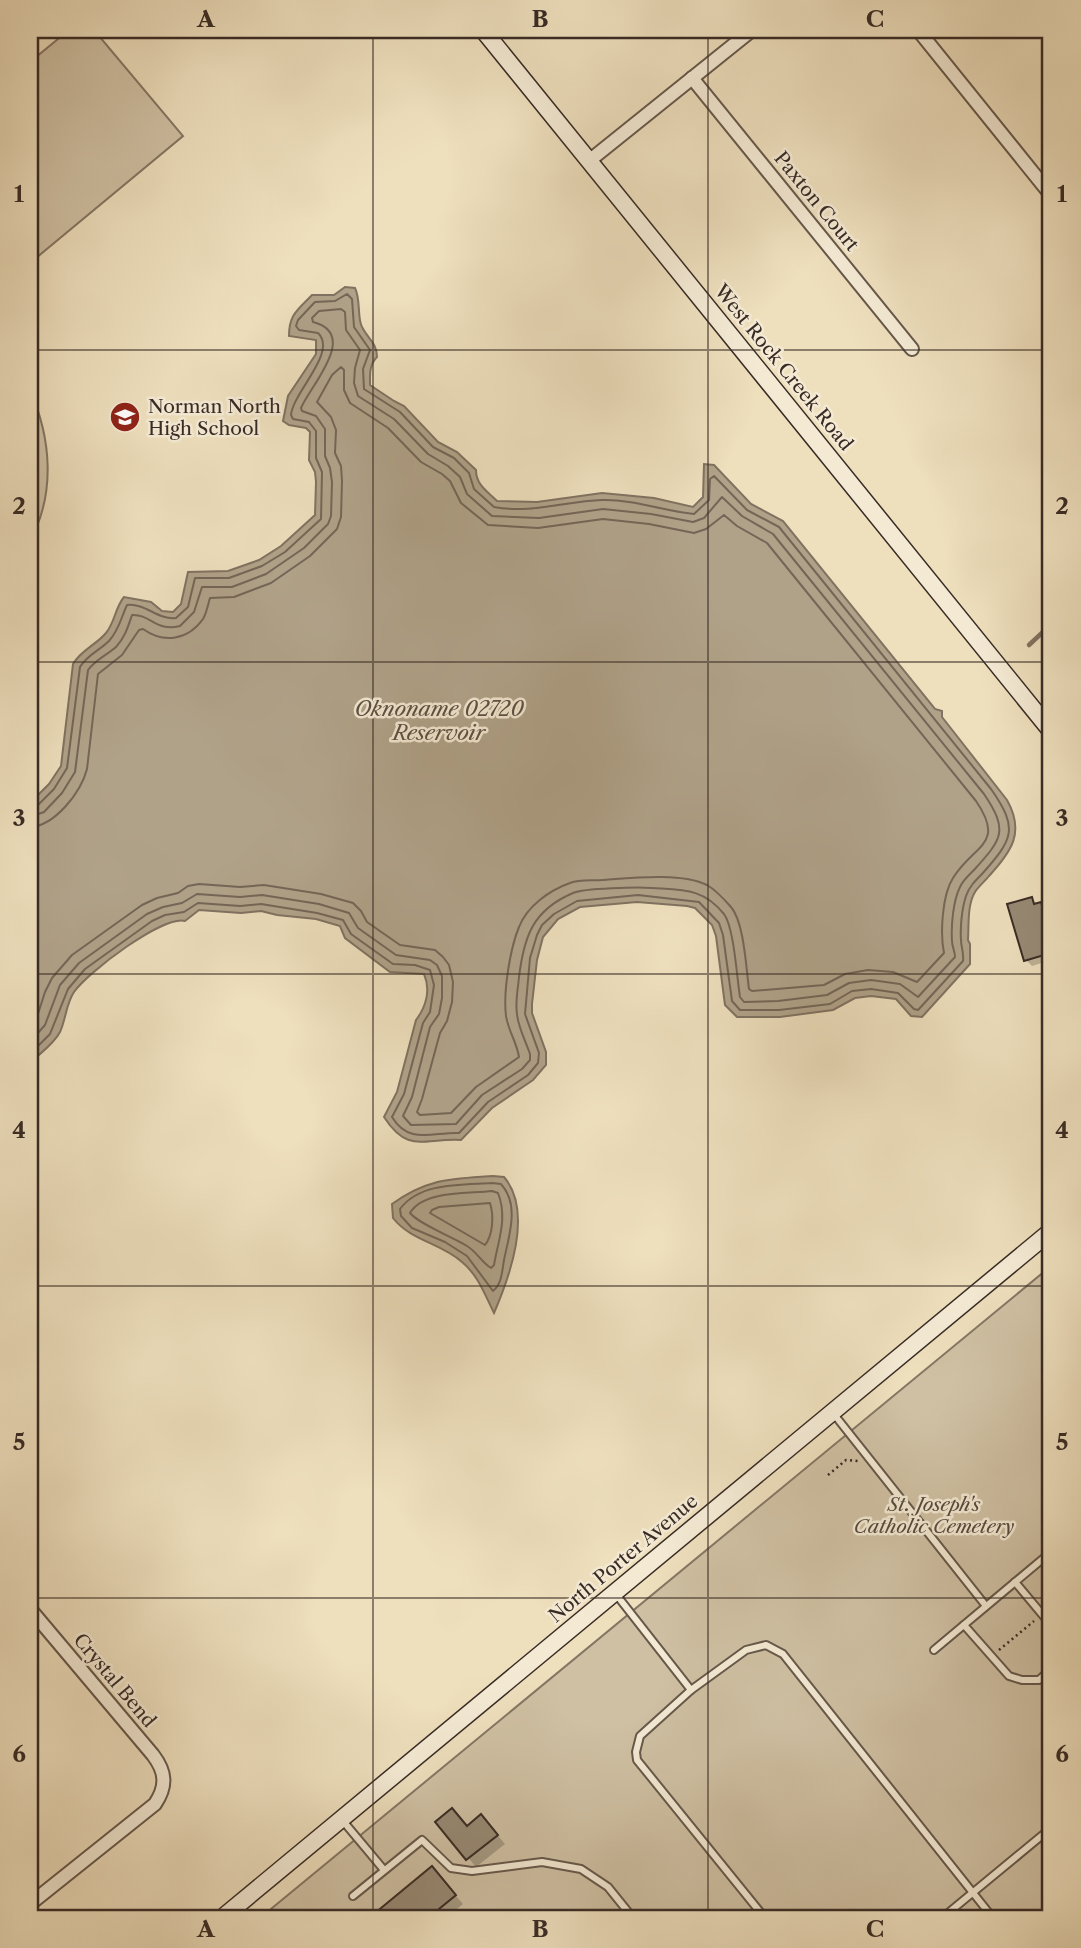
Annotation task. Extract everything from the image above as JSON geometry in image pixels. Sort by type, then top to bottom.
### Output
[{"type":"main road","name":"West Rock Creek Road","points":[[483,30],[1051,732]]},
{"type":"main road","name":"North Porter Avenue","points":[[222,1918],[1051,1231]]},
{"type":"street","points":[[589,161],[752,30]]},
{"type":"street","points":[[918,30],[1051,195]]},
{"type":"street","name":"Paxton Court","points":[[692,78],[912,349]]},
{"type":"street","name":"Crystal Bend","points":[[30,1609],[153,1755],[165,1779],[155,1804],[30,1904]]},
{"type":"street","points":[[30,1631],[41,1623]]},
{"type":"lane","points":[[832,1413],[986,1606]]},
{"type":"lane","points":[[933,1650],[1051,1552]]},
{"type":"lane","points":[[1016,1582],[1051,1625]]},
{"type":"lane","points":[[614,1592],[691,1690]]},
{"type":"lane","points":[[964,1625],[1009,1675],[1022,1680],[1039,1680],[1050,1672]]},
{"type":"lane","points":[[765,1918],[637,1760],[636,1752],[640,1736],[691,1690],[746,1650],[766,1644],[783,1654],[993,1918]]},
{"type":"lane","points":[[341,1819],[384,1870]]},
{"type":"lane","points":[[942,1918],[1051,1828]]},
{"type":"lane","points":[[353,1896],[422,1840],[451,1868],[472,1871],[542,1862],[581,1869],[608,1887],[633,1918]]},
{"type":"path","points":[[828,1475],[846,1460],[860,1460],[866,1455]]},
{"type":"path","points":[[991,1656],[1042,1615]]},
{"type":"green space","points":[[69,30],[94,30],[183,136],[30,263],[30,62]]},
{"type":"green space","points":[[30,390],[43,427],[48,466],[44,504],[30,541]]},
{"type":"green space","name":"St. Joseph's Catholic Cemetery","points":[[1051,1266],[1051,1918],[260,1918]]},
{"type":"water","name":"Oknoname 02720 Reservoir","points":[[345,287],[355,288],[361,323],[377,352],[370,370],[370,385],[404,406],[438,442],[457,452],[476,470],[480,484],[497,501],[537,502],[602,493],[654,498],[693,507],[703,497],[704,464],[714,465],[751,504],[783,521],[935,709],[942,711],[942,717],[1007,800],[1015,822],[1015,832],[1010,849],[972,897],[968,940],[970,964],[922,1017],[911,1016],[896,999],[871,996],[855,998],[833,1010],[780,1017],[737,1017],[725,1005],[716,936],[712,925],[695,908],[637,902],[580,907],[558,919],[543,937],[537,960],[532,1013],[546,1052],[546,1065],[533,1080],[492,1108],[461,1140],[417,1142],[401,1136],[384,1117],[397,1092],[416,1020],[425,1004],[427,986],[424,974],[390,972],[345,938],[340,926],[316,919],[261,911],[241,913],[199,910],[185,921],[160,927],[144,936],[94,972],[71,997],[57,1036],[30,1063],[30,803],[49,784],[61,766],[73,664],[106,633],[124,597],[151,602],[162,611],[173,612],[181,604],[188,572],[228,571],[259,560],[281,546],[315,515],[316,482],[309,460],[310,432],[306,428],[283,421],[288,396],[316,354],[316,340],[289,336],[289,329],[295,313],[312,295],[334,295]]},
{"type":"water","points":[[504,1177],[513,1191],[518,1225],[512,1263],[494,1313],[468,1267],[445,1250],[400,1226],[393,1218],[392,1204],[417,1189],[440,1181]]},
{"type":"building","points":[[1032,897],[1034,904],[1041,902],[1049,930],[1051,929],[1051,953],[1024,961],[1007,904]]},
{"type":"building","points":[[452,1808],[467,1826],[481,1814],[498,1835],[466,1860],[435,1822]]},
{"type":"building","points":[[432,1866],[456,1895],[428,1918],[369,1918]]},
{"type":"waterway","points":[[1029,645],[1051,628]]},
{"type":"place","name":"Norman North High School","points":[[125,417]]}]
